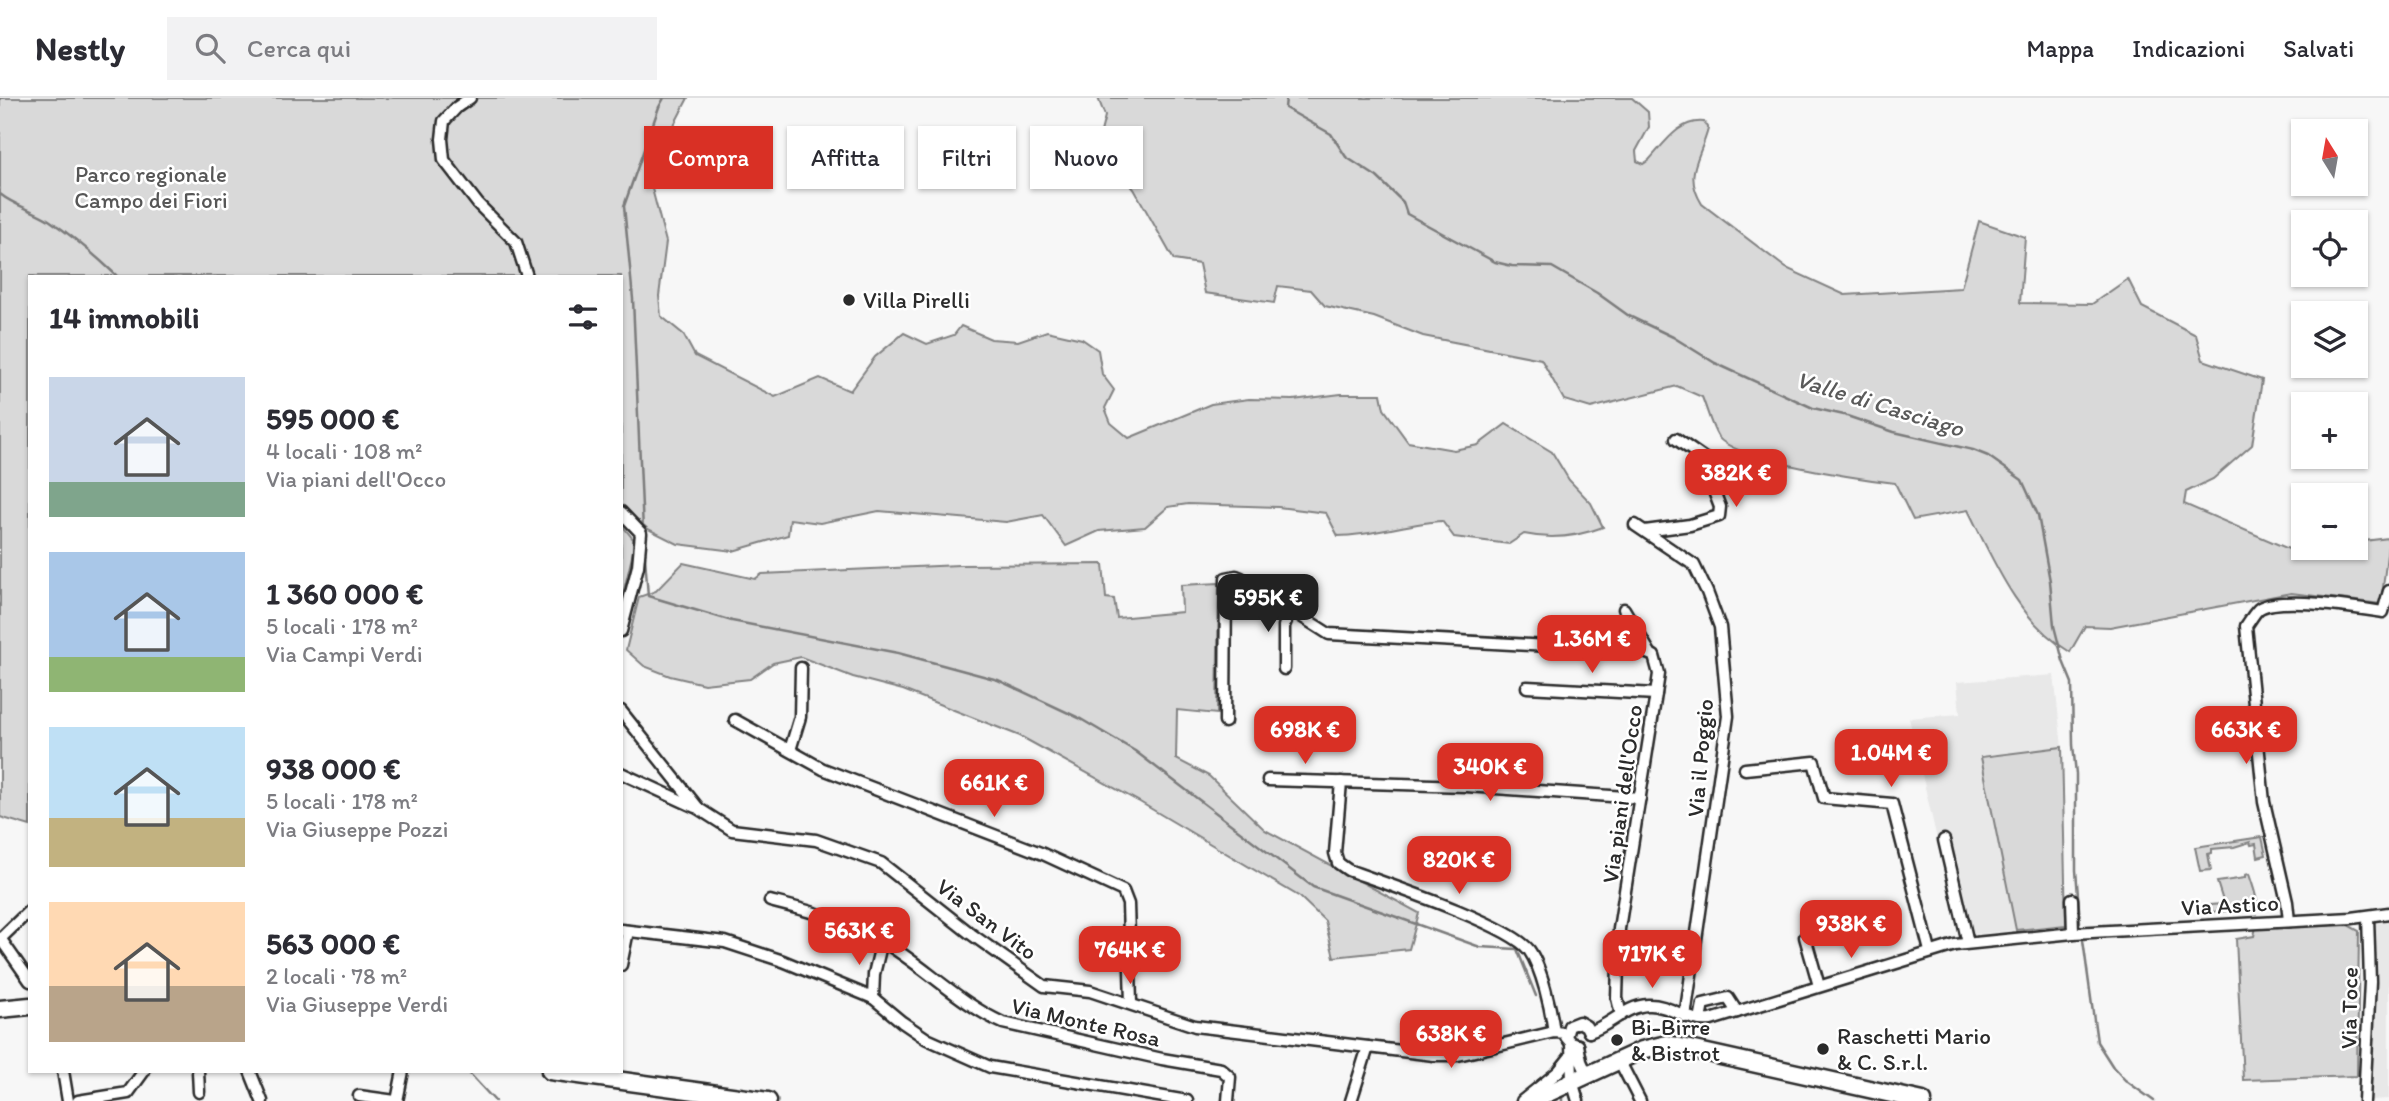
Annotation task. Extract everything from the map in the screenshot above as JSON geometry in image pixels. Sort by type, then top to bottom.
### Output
[{"type":"main road","points":[[0,1009],[28,1006]]},
{"type":"main road","points":[[1531,1101],[1619,1060],[1658,1045],[1673,1044],[1923,1101]]},
{"type":"main road","points":[[564,1073],[768,1101]]},
{"type":"street","points":[[470,98],[444,121],[444,160],[478,204],[516,242],[527,275]]},
{"type":"street","points":[[1644,531],[1690,525],[1719,516],[1720,507],[1715,494],[1712,464],[1676,439]]},
{"type":"street","points":[[623,514],[641,533],[638,566],[623,623]]},
{"type":"street","name":"Via il Poggio","points":[[1635,525],[1694,565],[1720,626],[1728,716],[1685,1017]]},
{"type":"street","points":[[1225,722],[1226,578],[1241,578],[1329,634],[1650,653]]},
{"type":"street","points":[[2289,921],[2286,894],[2264,802],[2246,626],[2259,609],[2271,606],[2335,604],[2386,614],[2389,591]]},
{"type":"street","name":"Via piani dell'Occo","points":[[1621,1015],[1617,998],[1619,929],[1658,667],[1624,608]]},
{"type":"street","points":[[1284,669],[1283,626],[1290,611]]},
{"type":"street","points":[[790,750],[800,716],[801,668]]},
{"type":"street","points":[[1527,687],[1656,694]]},
{"type":"street","points":[[623,714],[699,809]]},
{"type":"street","points":[[735,720],[823,769],[1043,854],[1123,891],[1128,904],[1131,1003]]},
{"type":"street","points":[[1745,769],[1814,762],[1825,798],[1892,804],[1930,951]]},
{"type":"street","points":[[623,774],[699,809]]},
{"type":"street","points":[[1268,780],[1479,787],[1640,798]]},
{"type":"street","points":[[1341,782],[1335,853],[1338,863],[1348,870],[1499,930],[1525,946],[1536,965],[1554,1032]]},
{"type":"street","name":"Via San Vito","points":[[699,809],[732,830],[816,840],[881,863],[971,934],[1044,986],[1090,991],[1195,1026],[1433,1055],[1458,1055],[1554,1032],[1566,1033]]},
{"type":"street","points":[[1944,840],[1968,943]]},
{"type":"street","points":[[2072,899],[2073,933]]},
{"type":"street","name":"Via Monte Rosa","points":[[770,901],[834,918],[882,941],[983,1012],[1003,1023],[1172,1061],[1221,1069],[1230,1077],[1228,1101]]},
{"type":"street","points":[[28,912],[0,938],[28,978]]},
{"type":"street","name":"Via Astico","points":[[1700,1020],[1737,1012],[1930,951],[1968,943],[2073,933],[2368,917],[2389,913]]},
{"type":"street","name":"Via Toce","points":[[2364,1101],[2370,982],[2368,917]]},
{"type":"street","points":[[625,931],[725,942],[783,961],[873,998],[927,1039],[990,1067],[1187,1101]]},
{"type":"street","points":[[1805,937],[1819,986]]},
{"type":"street","points":[[873,998],[874,974],[882,941]]},
{"type":"street","points":[[1589,1032],[1605,1027],[1634,1007],[1664,1007],[1685,1017],[1700,1020],[1703,1004],[1728,998],[1737,1012]]},
{"type":"street","points":[[1575,1044],[1585,1042],[1589,1032],[1586,1026],[1575,1022],[1569,1026],[1566,1033],[1575,1044],[1587,1074]]},
{"type":"street","points":[[1522,1101],[1558,1072],[1570,1057],[1575,1044]]},
{"type":"street","points":[[1351,1101],[1368,1047]]},
{"type":"street","points":[[1570,1057],[1572,1081],[1578,1101]]},
{"type":"street","points":[[1619,1060],[1640,1101]]},
{"type":"street","points":[[63,1073],[68,1101]]},
{"type":"street","points":[[78,1101],[128,1093],[143,1073]]},
{"type":"street","points":[[198,1073],[200,1092]]},
{"type":"street","points":[[251,1073],[261,1101]]},
{"type":"street","points":[[359,1096],[396,1101],[403,1073]]},
{"type":"shaded area","points":[[2054,675],[2062,747],[1981,757],[2016,930],[1970,935],[1957,857],[1942,861],[1909,718],[1960,714],[1957,682]]},
{"type":"shaded area","points":[[2389,921],[2389,1099],[2370,1100],[2373,924]]},
{"type":"green space","name":"Parco regionale Campo dei Fiori","points":[[0,98],[688,98],[673,126],[644,126],[644,189],[652,189],[666,242],[659,296],[661,316],[683,334],[695,356],[775,397],[820,378],[850,391],[875,357],[904,333],[927,344],[954,335],[961,326],[991,339],[1018,341],[1047,331],[1082,339],[1098,350],[1102,374],[1114,390],[1105,408],[1111,423],[1129,438],[1211,404],[1249,399],[1293,400],[1341,394],[1381,394],[1384,409],[1408,442],[1454,450],[1478,445],[1506,424],[1552,452],[1569,480],[1591,503],[1603,527],[1564,536],[1524,534],[1509,544],[1454,537],[1442,521],[1338,536],[1326,513],[1278,507],[1188,504],[1168,507],[1145,527],[1099,531],[1066,546],[1043,515],[1006,522],[879,511],[820,523],[790,519],[788,535],[733,551],[678,544],[648,529],[623,508],[623,275],[28,275],[28,825],[0,817]]},
{"type":"green space","points":[[1098,98],[1632,98],[1648,112],[1649,127],[1636,151],[1637,161],[1643,164],[1649,160],[1680,128],[1695,122],[1704,122],[1708,129],[1693,175],[1696,193],[1702,204],[1786,268],[1845,295],[1961,288],[1979,221],[2025,237],[2020,303],[2092,304],[2128,279],[2142,307],[2196,335],[2203,360],[2262,380],[2252,445],[2213,479],[2186,492],[2184,504],[2291,550],[2291,560],[2368,560],[2368,541],[2389,538],[2381,604],[2291,593],[2110,627],[2085,626],[2070,652],[2036,624],[2009,589],[1968,510],[1913,520],[1895,483],[1801,468],[1729,446],[1718,437],[1702,397],[1677,386],[1591,408],[1564,400],[1541,359],[1423,336],[1374,317],[1325,306],[1311,290],[1278,286],[1274,303],[1205,293],[1199,264],[1174,260],[1134,189],[1143,189],[1143,126],[1102,126],[1105,116]]},
{"type":"green space","points":[[623,526],[633,539],[634,548],[623,595]]},
{"type":"green space","points":[[683,563],[755,579],[762,574],[959,565],[1103,564],[1106,598],[1114,599],[1117,618],[1182,612],[1181,585],[1219,583],[1217,714],[1177,710],[1176,759],[1209,776],[1265,830],[1419,913],[1409,949],[1334,957],[1325,921],[1300,897],[1138,801],[1020,736],[903,690],[853,677],[801,657],[773,663],[750,679],[704,684],[670,676],[644,666],[626,650],[639,597],[656,591]]},
{"type":"green space","points":[[2062,747],[2066,925],[2016,930],[1981,757]]},
{"type":"green space","points":[[2262,837],[2266,855],[2258,857],[2256,844],[2251,845],[2250,842],[2212,849],[2212,853],[2208,854],[2211,870],[2200,871],[2195,847]]},
{"type":"green space","points":[[2249,874],[2258,909],[2210,912],[2210,905],[2222,904],[2223,901],[2217,882],[2245,878],[2245,875]]},
{"type":"green space","points":[[2348,925],[2359,931],[2357,1076],[2243,1080],[2236,939],[2254,936],[2256,927]]},
{"type":"waterway","points":[[643,531],[633,299],[624,206],[664,98]]},
{"type":"waterway","name":"Valle di Casciago","points":[[1286,98],[1285,108],[1331,134],[1346,157],[1377,177],[1403,202],[1407,214],[1495,262],[1512,266],[1552,267],[1597,293],[1629,316],[1673,337],[1715,363],[1813,408],[1894,432],[1973,450],[1988,456],[2022,480],[2038,515],[2050,581],[2054,626],[2072,683],[2076,870],[2080,922]]},
{"type":"waterway","points":[[0,194],[58,226],[116,275]]},
{"type":"waterway","points":[[644,545],[648,596],[732,621],[898,653],[998,680],[1079,718],[1135,751],[1313,887],[1480,947],[1517,949],[1536,996]]},
{"type":"waterway","name":"Valle di Casciago","points":[[2083,940],[2097,1042],[2125,1080],[2154,1101]]},
{"type":"waterway","points":[[469,1073],[495,1101]]},
{"type":"place","name":"Villa Pirelli","points":[[849,300]]},
{"type":"place","name":"Bi-Birre & Bistrot","points":[[1617,1040]]},
{"type":"place","name":"Raschetti Mario & C. S.r.l.","points":[[1823,1049]]}]
